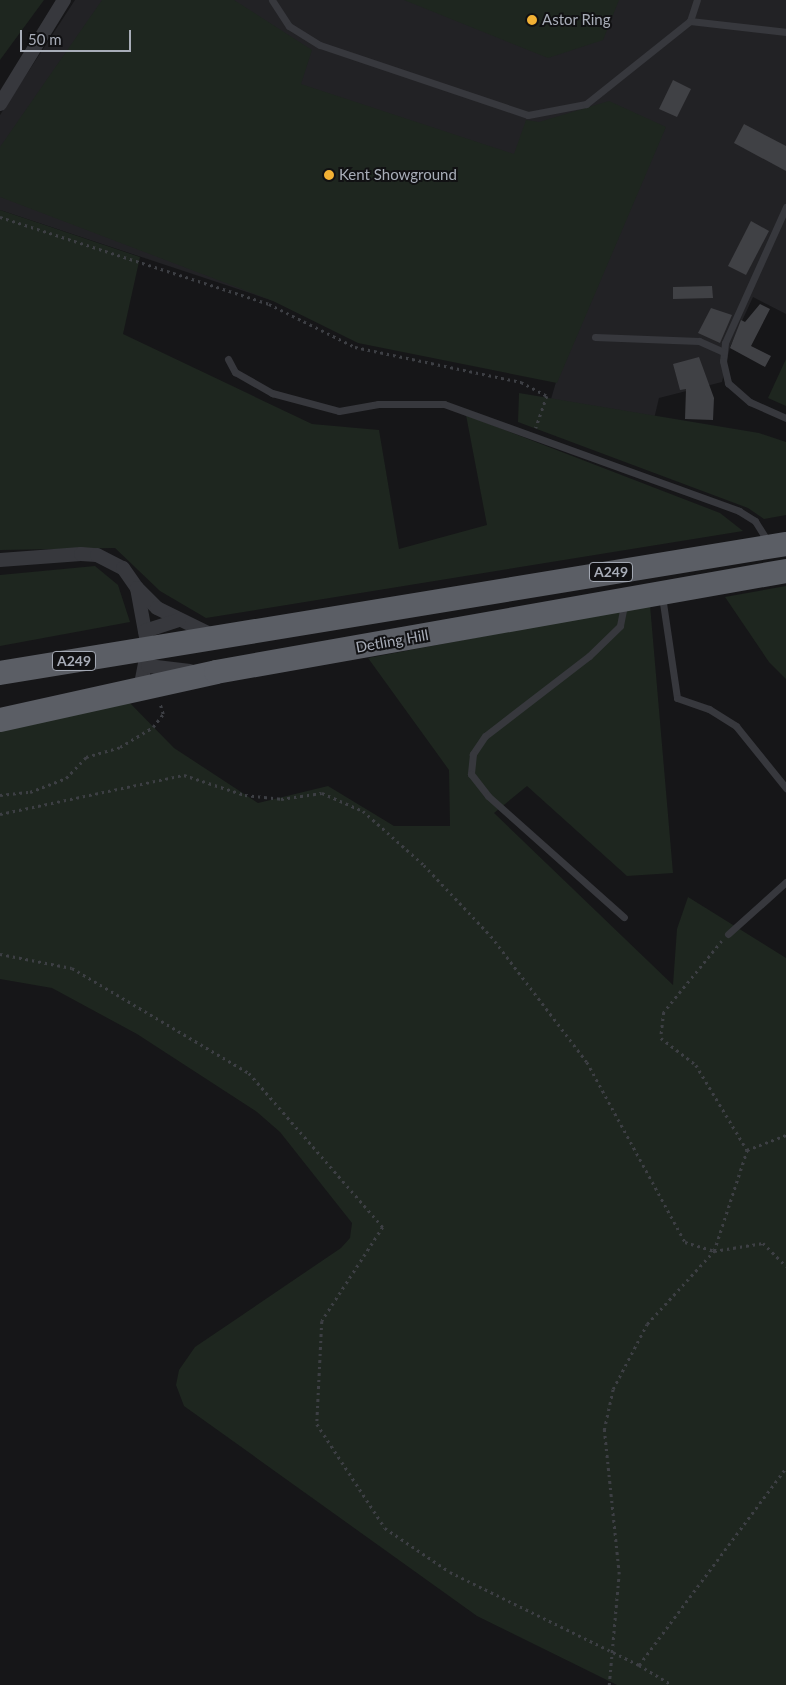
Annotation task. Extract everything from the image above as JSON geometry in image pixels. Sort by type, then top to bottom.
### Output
[{"type":"highway","name":"Detling Hill","points":[[0,720],[148,664],[215,636],[778,545]]},
{"type":"highway","name":"Detling Hill","points":[[0,673],[148,664],[216,672],[786,572]]},
{"type":"street","points":[[0,104],[64,0]]},
{"type":"street","points":[[0,560],[98,555],[123,568],[137,588],[156,608],[215,636]]},
{"type":"street","points":[[137,588],[148,664]]},
{"type":"street","points":[[148,664],[179,620]]},
{"type":"lane","points":[[272,0],[289,26],[320,45],[528,115],[586,104],[690,22],[697,0]]},
{"type":"lane","points":[[690,22],[786,32]]},
{"type":"lane","points":[[786,207],[724,352],[728,383],[750,402],[786,418]]},
{"type":"lane","points":[[595,337],[699,341],[724,352]]},
{"type":"lane","points":[[228,359],[235,372],[304,404],[339,411],[378,404],[444,404],[739,511],[755,521],[778,545]]},
{"type":"lane","points":[[662,593],[677,698],[709,709],[736,726],[786,788]]},
{"type":"lane","points":[[624,918],[488,796],[471,774],[473,754],[485,736],[589,656],[620,626],[625,599]]},
{"type":"lane","points":[[728,934],[786,882]]},
{"type":"path","points":[[0,217],[269,304],[355,347],[520,382],[547,396],[533,436]]},
{"type":"path","points":[[0,795],[30,792],[66,778],[86,757],[120,747],[153,727],[163,714],[148,664]]},
{"type":"path","points":[[0,814],[184,775],[245,795],[281,799],[322,793],[363,811],[424,865],[491,936],[587,1062],[685,1242],[714,1251],[763,1242],[786,1266]]},
{"type":"path","points":[[609,1685],[619,1574],[604,1430],[613,1389],[646,1324],[714,1251],[747,1150],[696,1065],[661,1038],[664,1012],[728,934]]},
{"type":"path","points":[[0,954],[72,968],[249,1073],[383,1227],[322,1321],[317,1424],[385,1528],[450,1572],[639,1665],[672,1685]]},
{"type":"path","points":[[747,1150],[786,1134]]},
{"type":"path","points":[[639,1665],[786,1468]]},
{"type":"shaded area","points":[[0,0],[44,0],[0,60]]},
{"type":"shaded area","name":"Kent Showground","points":[[75,0],[786,0],[786,314],[753,297],[730,347],[722,382],[659,398],[654,419],[551,399],[556,382],[346,325],[0,210],[0,115]]},
{"type":"shaded area","name":"Kent Showground","points":[[102,0],[234,0],[312,50],[301,84],[514,154],[526,120],[539,122],[609,101],[666,127],[557,383],[358,343],[273,301],[0,197],[0,147]]},
{"type":"shaded area","name":"Astor Ring","points":[[404,0],[619,0],[603,40],[548,58]]},
{"type":"shaded area","points":[[0,210],[140,257],[123,334],[312,424],[379,430],[399,549],[487,525],[466,415],[720,513],[743,531],[206,618],[160,591],[115,548],[0,550]]},
{"type":"shaded area","points":[[786,359],[786,406],[768,398]]},
{"type":"shaded area","points":[[519,393],[759,433],[786,442],[786,515],[764,519],[748,508],[518,422]]},
{"type":"shaded area","points":[[95,566],[118,585],[130,622],[0,646],[0,575]]},
{"type":"shaded area","points":[[786,586],[786,679],[769,662],[725,597]]},
{"type":"shaded area","points":[[650,605],[673,873],[627,876],[527,786],[494,813],[673,985],[677,929],[688,897],[786,958],[786,1685],[617,1685],[477,1616],[184,1406],[176,1385],[179,1370],[195,1347],[341,1248],[350,1238],[352,1223],[280,1132],[257,1112],[137,1034],[52,988],[0,979],[0,724],[127,700],[174,748],[258,803],[328,786],[394,826],[450,826],[449,770],[368,658]]},
{"type":"building","points":[[673,80],[691,89],[677,117],[659,109]]},
{"type":"building","points":[[744,124],[786,146],[786,171],[734,143]]},
{"type":"building","points":[[751,221],[769,231],[746,275],[728,266]]},
{"type":"building","points":[[712,286],[713,298],[673,299],[673,287]]},
{"type":"building","points":[[760,304],[770,309],[751,346],[771,356],[765,367],[730,348],[741,320],[745,322]]},
{"type":"building","points":[[711,308],[732,315],[720,343],[698,333]]},
{"type":"building","points":[[699,357],[714,398],[713,420],[685,419],[686,389],[680,390],[673,364]]},
{"type":"place","name":"Astor Ring","points":[[532,20]]},
{"type":"place","name":"Kent Showground","points":[[329,175]]}]
